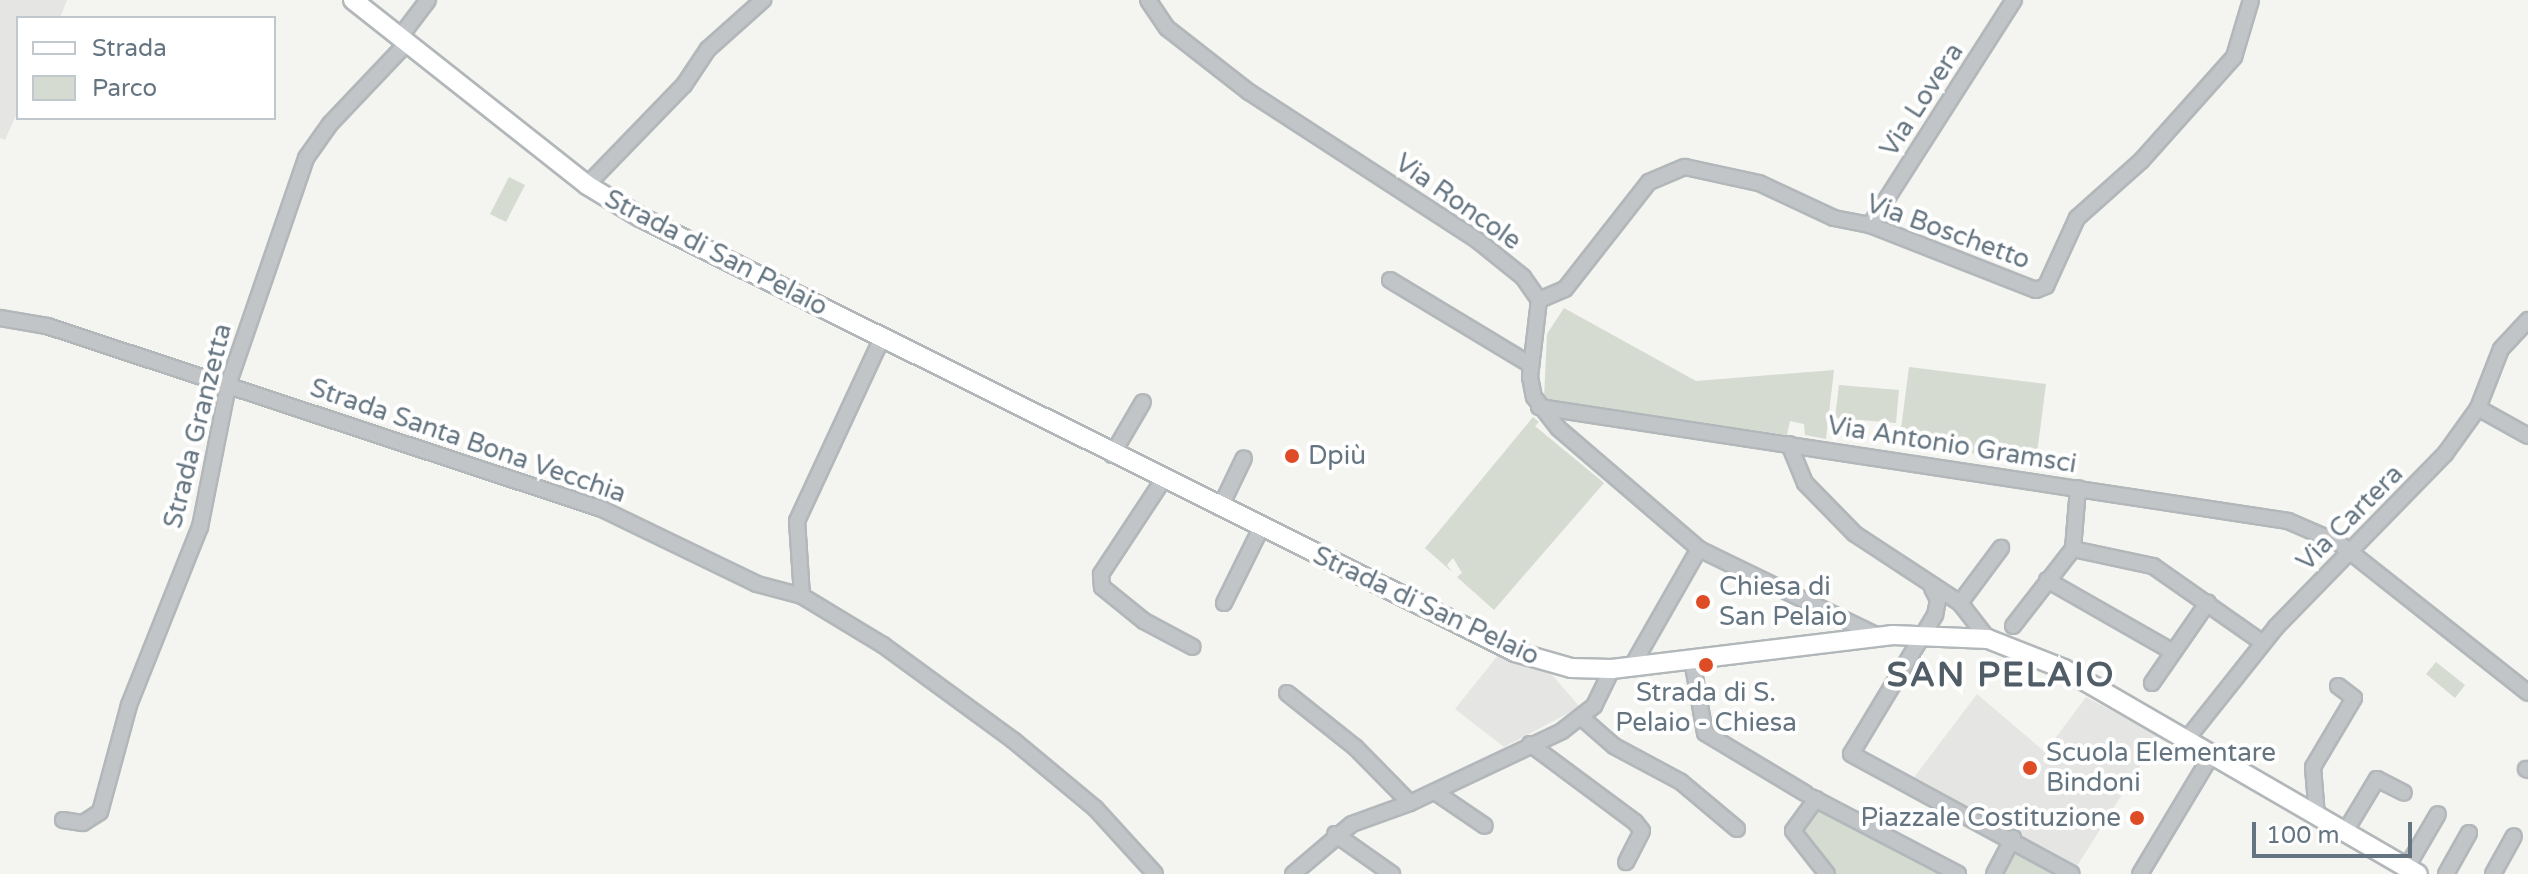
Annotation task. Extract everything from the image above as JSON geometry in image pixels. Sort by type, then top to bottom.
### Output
[{"type":"main road","name":"Strada di San Pelaio","points":[[353,0],[587,185],[662,229],[1112,455],[1515,652],[1571,668],[1621,669],[1878,636],[1921,633],[1988,639],[2044,659],[2187,739],[2404,870]]},
{"type":"street","name":"Strada Granzetta","points":[[63,820],[83,823],[100,812],[129,705],[200,527],[228,385],[306,158],[330,124],[403,40],[428,0]]},
{"type":"street","points":[[587,185],[684,85],[708,49],[763,0]]},
{"type":"street","name":"Via Roncole","points":[[1148,0],[1167,28],[1249,92],[1477,240],[1523,277],[1539,300]]},
{"type":"street","name":"Via Lovera","points":[[1870,225],[2014,0]]},
{"type":"street","name":"Via Boschetto","points":[[1539,300],[1565,289],[1649,182],[1685,167],[1759,183],[1834,218],[1870,225],[2036,290],[2046,286],[2077,218],[2141,161],[2234,57],[2251,0]]},
{"type":"street","points":[[1390,280],[1531,365]]},
{"type":"street","points":[[1539,300],[1531,365],[1539,407],[1699,549],[1849,619],[1878,636]]},
{"type":"street","name":"Strada Santa Bona Vecchia","points":[[0,318],[47,326],[602,509],[757,584],[802,596],[883,645],[1013,740],[1095,808],[1155,874]]},
{"type":"street","name":"Via Cartera","points":[[2187,739],[2263,643],[2420,484],[2478,408],[2501,349],[2528,320]]},
{"type":"street","points":[[802,596],[797,521],[882,338]]},
{"type":"street","points":[[1112,455],[1143,402]]},
{"type":"street","name":"Via Antonio Gramsci","points":[[1539,407],[2288,521],[2320,532],[2528,693]]},
{"type":"street","points":[[2478,408],[2528,436]]},
{"type":"street","points":[[1789,444],[1805,483],[1845,524],[1932,588],[1960,603],[1988,639]]},
{"type":"street","points":[[1220,508],[1244,458]]},
{"type":"street","points":[[1163,480],[1101,574],[1102,587],[1144,621],[1193,647]]},
{"type":"street","points":[[2013,626],[2073,549],[2078,488]]},
{"type":"street","points":[[1224,603],[1261,528]]},
{"type":"street","points":[[1960,603],[2001,548]]},
{"type":"street","points":[[1293,874],[1335,834],[1435,792],[1582,718],[1621,669],[1699,549]]},
{"type":"street","points":[[2073,549],[2153,566],[2263,643]]},
{"type":"street","points":[[2047,580],[2173,652]]},
{"type":"street","points":[[1932,588],[1954,634]]},
{"type":"street","points":[[2152,683],[2208,602]]},
{"type":"street","points":[[1938,604],[1851,754],[2013,838],[2072,874]]},
{"type":"street","points":[[1849,619],[1852,639]]},
{"type":"street","points":[[1692,660],[1705,733],[1811,796],[1958,874]]},
{"type":"street","points":[[2317,816],[2313,767],[2354,698],[2338,686]]},
{"type":"street","points":[[1287,693],[1355,747],[1410,803]]},
{"type":"street","points":[[1582,718],[1614,746],[1681,782],[1737,829]]},
{"type":"street","points":[[1530,744],[1635,822],[1642,831],[1626,862]]},
{"type":"street","points":[[2140,874],[2212,754]]},
{"type":"street","points":[[2345,832],[2377,779],[2404,793]]},
{"type":"street","points":[[1435,792],[1485,826]]},
{"type":"street","points":[[1811,796],[1793,831],[1827,874]]},
{"type":"street","name":"Strada di San Pelaio","points":[[2404,870],[2438,814]]},
{"type":"street","points":[[2446,874],[2469,833]]},
{"type":"street","points":[[1335,834],[1392,874]]},
{"type":"street","points":[[2493,874],[2514,836]]},
{"type":"street","points":[[1994,874],[2013,838]]},
{"type":"shaded area","points":[[0,0],[67,0],[61,16],[16,16],[16,115],[5,140],[0,138]]},
{"type":"shaded area","points":[[1499,654],[1552,675],[1580,707],[1504,747],[1455,709]]},
{"type":"shaded area","name":"Scuola Elementare Bindoni","points":[[1977,694],[2045,752],[2086,697],[2159,736],[2072,874],[1909,784]]},
{"type":"green space","points":[[509,177],[525,185],[506,222],[490,214]]},
{"type":"green space","points":[[1564,308],[1696,381],[1834,370],[1826,439],[1805,435],[1804,424],[1790,421],[1787,435],[1544,399],[1547,334]]},
{"type":"green space","points":[[1909,367],[2046,384],[2036,461],[1899,444]]},
{"type":"green space","points":[[1839,385],[1899,390],[1896,423],[1835,418]]},
{"type":"green space","points":[[1533,417],[1539,422],[1535,426],[1604,483],[1494,610],[1457,577],[1462,573],[1453,558],[1447,565],[1452,572],[1425,548]]},
{"type":"green space","points":[[2436,662],[2465,685],[2455,698],[2426,674]]},
{"type":"green space","points":[[1816,799],[1958,874],[1827,874],[1797,839]]},
{"type":"green space","points":[[2013,838],[2072,874],[1992,874]]},
{"type":"place","name":"Dpiù","points":[[1292,456]]},
{"type":"place","name":"Chiesa di San Pelaio","points":[[1703,602]]},
{"type":"place","name":"Strada di S. Pelaio - Chiesa","points":[[1706,665]]},
{"type":"place","name":"Scuola Elementare Bindoni","points":[[2030,768]]},
{"type":"place","name":"Piazzale Costituzione","points":[[2137,818]]},
{"type":"district","name":"SAN PELAIO","points":[[2001,676]]}]
